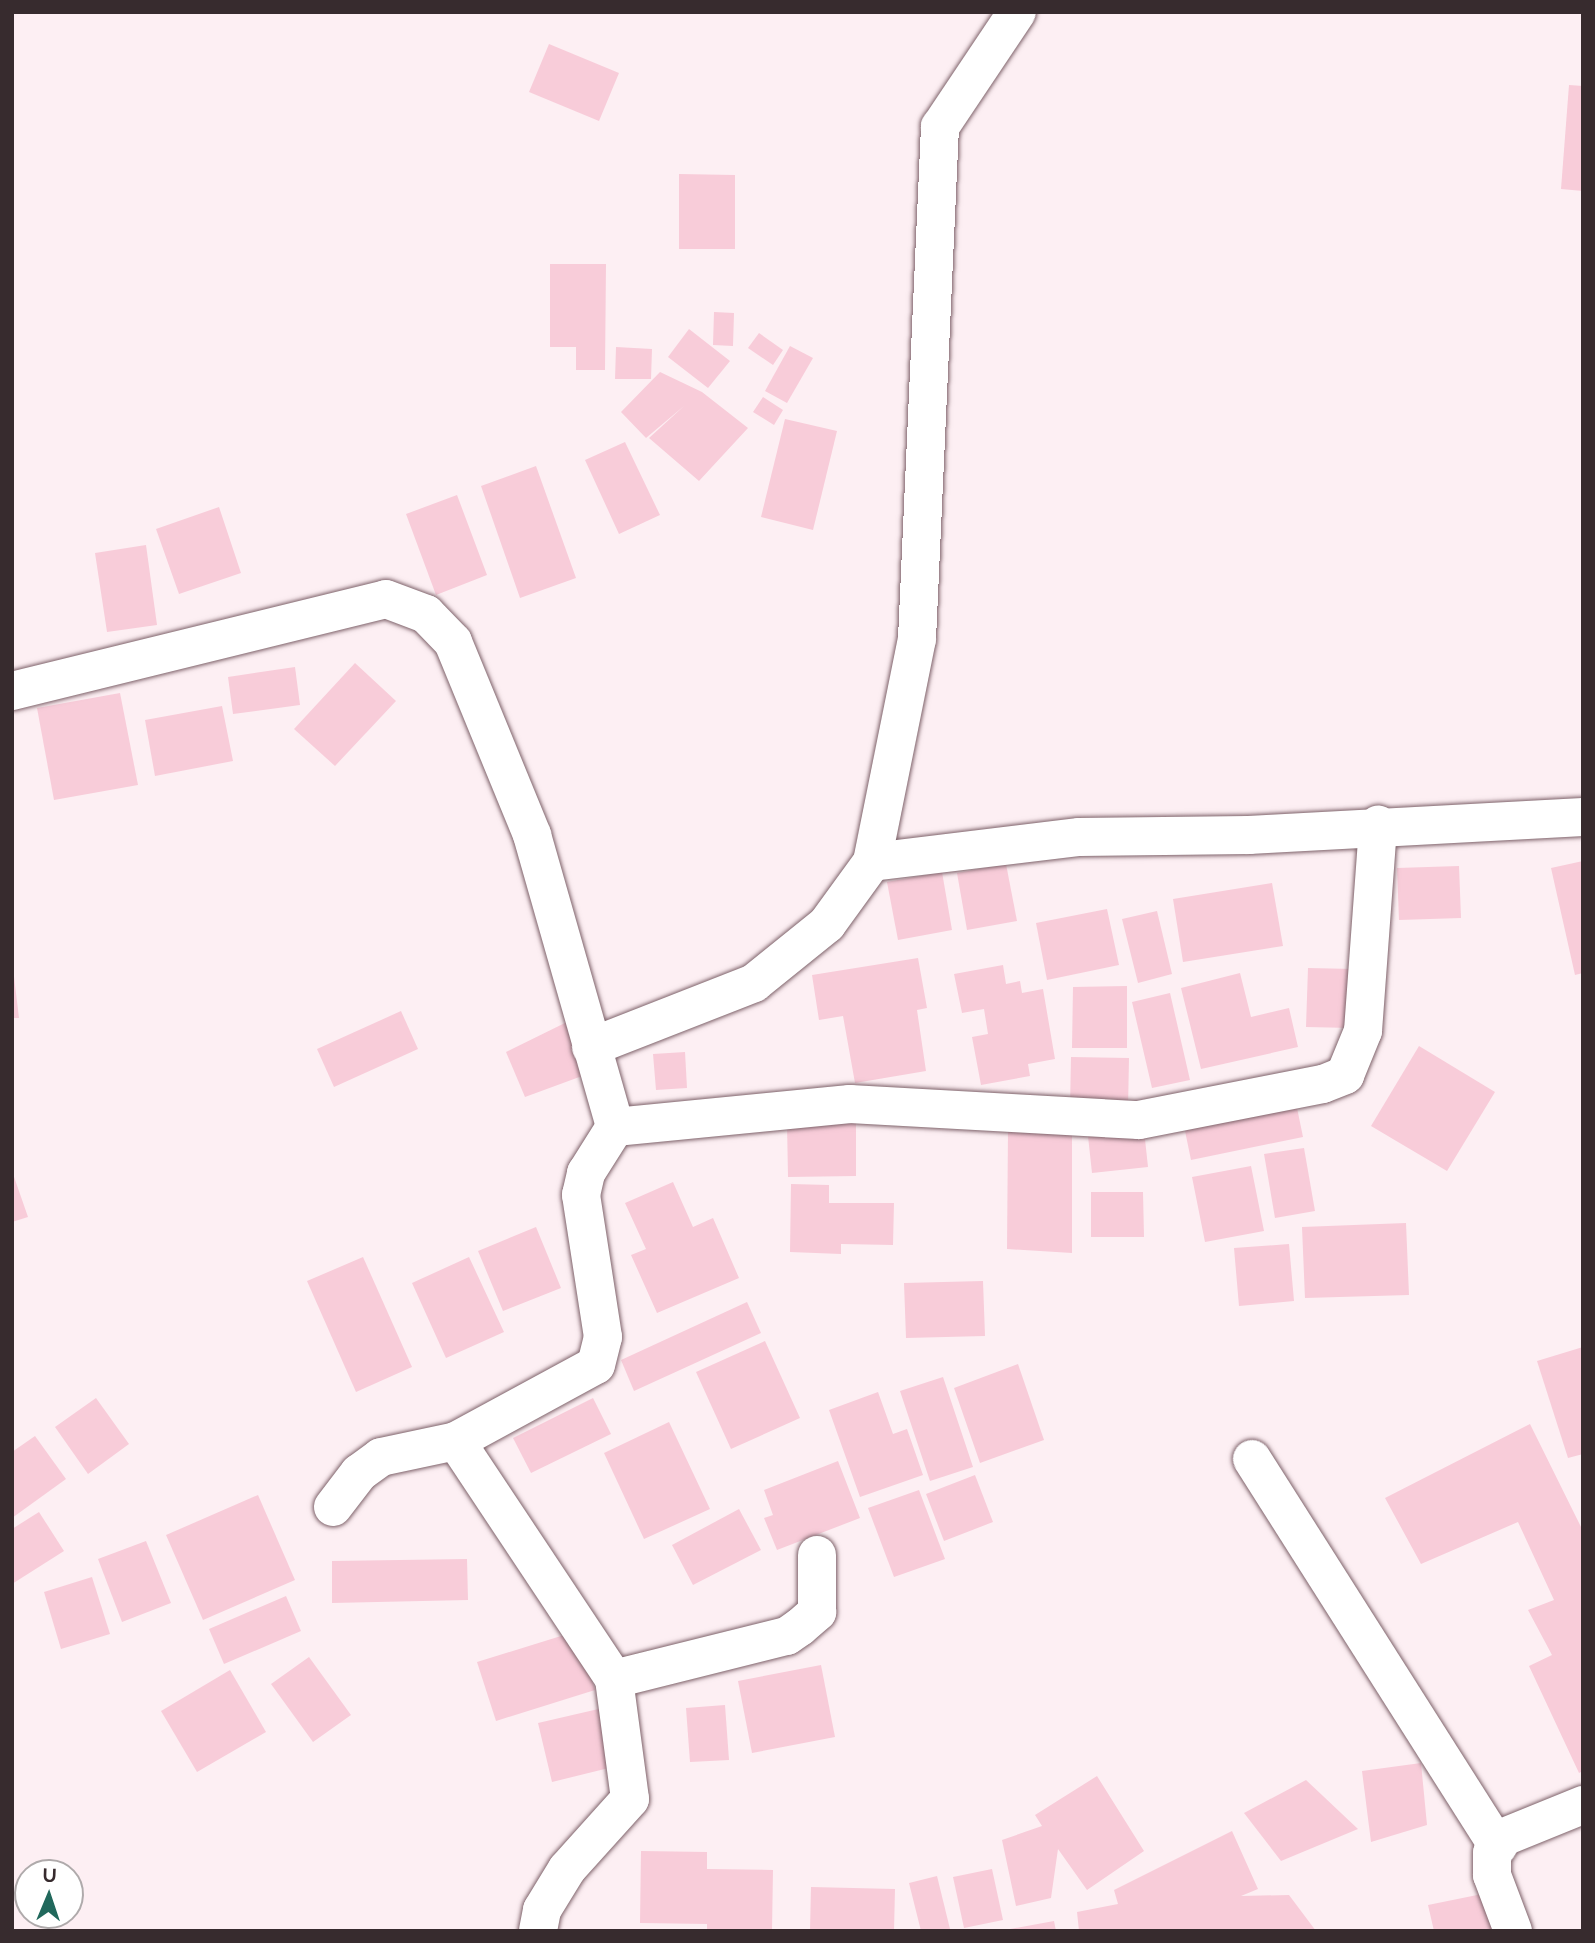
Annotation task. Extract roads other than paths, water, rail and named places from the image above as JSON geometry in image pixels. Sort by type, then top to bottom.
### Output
[{"type":"street","points":[[591,1047],[754,983],[827,924],[872,862],[917,639],[940,127],[1017,12]]},
{"type":"street","points":[[12,691],[386,599],[426,614],[453,642],[532,835],[615,1127],[586,1173],[581,1195],[603,1337],[596,1365],[456,1441],[380,1457],[359,1473],[333,1507]]},
{"type":"street","points":[[872,862],[1079,837],[1249,835],[1378,825],[1583,817]]},
{"type":"street","points":[[615,1127],[850,1104],[1139,1120],[1323,1084],[1345,1075],[1363,1031],[1378,825]]},
{"type":"street","points":[[456,1441],[614,1679],[629,1799],[567,1869],[542,1910],[538,1931]]},
{"type":"street","points":[[1252,1460],[1498,1846]]},
{"type":"street","points":[[614,1679],[787,1636],[817,1612],[817,1555]]},
{"type":"street","points":[[1513,1931],[1492,1875],[1492,1853],[1504,1836],[1583,1805]]}]
